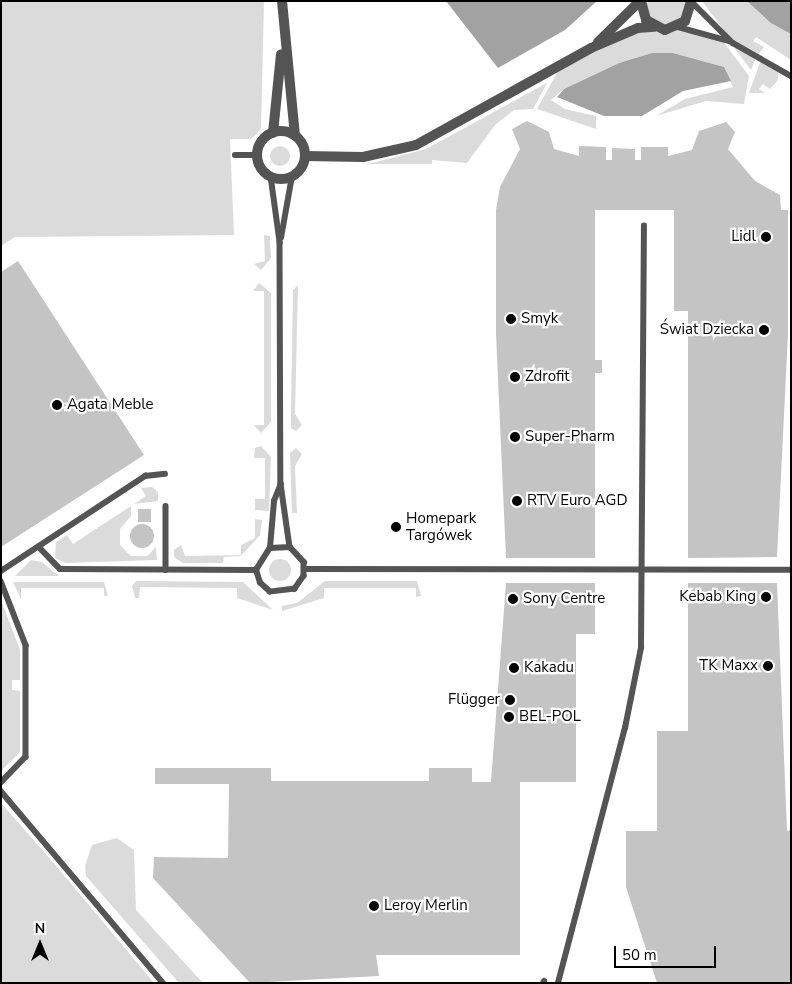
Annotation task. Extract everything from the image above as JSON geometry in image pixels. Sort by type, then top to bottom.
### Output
[{"type":"street","points":[[282,1],[283,48],[295,135],[305,156]]},
{"type":"street","points":[[640,1],[642,13],[654,27]]},
{"type":"street","points":[[591,48],[640,1]]},
{"type":"street","points":[[305,156],[363,156],[416,145],[591,48],[638,28],[676,27],[688,16],[691,1]]},
{"type":"street","points":[[273,133],[283,48]]},
{"type":"street","points":[[295,135],[273,133],[262,141],[258,155],[260,166],[271,176],[292,176],[305,156]]},
{"type":"lane","points":[[691,1],[704,18],[733,42],[791,76]]},
{"type":"lane","points":[[676,27],[733,42]]},
{"type":"lane","points":[[235,155],[258,155]]},
{"type":"lane","points":[[256,570],[264,588],[277,594],[295,589],[305,569],[300,556],[290,547],[281,484],[280,242],[271,176]]},
{"type":"lane","points":[[280,242],[292,176]]},
{"type":"lane","points":[[558,983],[626,728],[641,648],[644,226]]},
{"type":"lane","points":[[1,571],[145,476],[165,474]]},
{"type":"lane","points":[[256,570],[270,548],[274,502],[281,484]]},
{"type":"lane","points":[[166,506],[166,570]]},
{"type":"lane","points":[[39,547],[60,569],[256,570]]},
{"type":"lane","points":[[270,548],[290,547]]},
{"type":"lane","points":[[305,569],[791,570]]},
{"type":"lane","points":[[1,580],[26,646],[26,757],[1,783]]},
{"type":"lane","points":[[1,791],[162,983]]},
{"type":"shaded area","points":[[1,1],[264,1],[261,129],[251,139],[230,139],[234,235],[15,237],[1,246]]},
{"type":"shaded area","points":[[446,1],[597,1],[565,30],[498,68]]},
{"type":"shaded area","points":[[636,1],[695,1],[690,21],[678,31],[722,40],[749,76],[744,104],[706,101],[656,116],[685,99],[733,87],[724,67],[673,53],[652,53],[619,63],[564,89],[551,100],[565,109],[596,116],[596,129],[537,109],[562,64],[566,69],[564,63],[612,37],[653,31],[639,16]]},
{"type":"shaded area","points":[[702,1],[747,1],[791,34],[791,60],[756,37],[753,41],[764,47],[759,54],[730,38]]},
{"type":"shaded area","points":[[747,1],[791,1],[791,34],[771,23]]},
{"type":"shaded area","points":[[732,45],[756,58],[751,70]]},
{"type":"shaded area","points":[[652,53],[673,53],[724,67],[731,81],[683,91],[642,116],[604,116],[557,97],[564,89],[619,63]]},
{"type":"shaded area","points":[[761,60],[778,71],[778,80],[770,89],[763,84],[759,89],[765,93],[749,93]]},
{"type":"shaded area","points":[[547,83],[533,109],[514,110],[495,125],[467,163],[432,160],[432,164],[368,164],[426,149]]},
{"type":"shaded area","points":[[280,146],[287,149],[290,156],[287,163],[280,166],[273,163],[270,156],[273,149]]},
{"type":"shaded area","points":[[264,235],[270,236],[271,258],[261,270],[254,264],[265,261]]},
{"type":"shaded area","points":[[259,283],[271,293],[271,422],[261,433],[254,425],[264,425],[264,291],[253,291]]},
{"type":"shaded area","points":[[298,285],[295,414],[302,425],[296,431],[291,428],[291,411],[293,290]]},
{"type":"shaded area","points":[[261,446],[271,457],[269,511],[255,510],[255,499],[265,499],[265,458],[254,458],[255,448]]},
{"type":"shaded area","points":[[296,448],[302,454],[295,466],[297,513],[292,513],[290,453]]},
{"type":"shaded area","points":[[152,487],[158,492],[158,501],[134,504],[146,496],[141,488]]},
{"type":"shaded area","points":[[131,506],[131,516],[120,529],[120,545],[131,556],[147,556],[156,547],[157,560],[66,563],[55,558],[56,542],[67,535],[73,544]]},
{"type":"shaded area","points":[[255,519],[262,520],[260,535],[241,556],[224,557],[223,563],[183,563],[174,557],[174,550],[181,545],[185,556],[241,555],[241,545],[255,538]]},
{"type":"shaded area","points":[[280,559],[288,562],[291,570],[288,578],[280,581],[272,578],[269,570],[272,562]]},
{"type":"shaded area","points":[[31,560],[42,562],[59,576],[15,576]]},
{"type":"shaded area","points":[[136,581],[243,582],[273,610],[237,598],[237,588],[140,587],[139,598],[135,598],[132,586]]},
{"type":"shaded area","points":[[325,581],[417,581],[421,596],[416,597],[416,588],[324,588],[324,598],[282,611],[282,606],[297,603]]},
{"type":"shaded area","points":[[13,582],[104,582],[108,596],[104,596],[104,588],[21,588],[21,599]]},
{"type":"shaded area","points":[[1,600],[20,650],[20,680],[12,680],[12,690],[20,691],[20,752],[1,771]]},
{"type":"shaded area","points":[[1,803],[58,868],[154,983],[1,983]]},
{"type":"shaded area","points":[[117,838],[134,850],[136,910],[203,983],[179,983],[86,876],[85,866],[92,845]]},
{"type":"building","points":[[527,121],[549,132],[554,149],[579,156],[579,146],[606,147],[606,160],[612,160],[612,148],[635,149],[635,160],[641,160],[641,147],[668,147],[668,156],[692,150],[699,131],[726,122],[735,132],[728,149],[755,181],[780,195],[781,210],[788,210],[788,334],[777,557],[688,558],[688,311],[674,311],[674,210],[595,210],[595,360],[602,360],[602,373],[595,373],[595,558],[506,558],[496,334],[496,210],[500,187],[520,149],[512,129]]},
{"type":"building","name":"Agata Meble","points":[[18,261],[144,455],[1,547],[1,272]]},
{"type":"building","points":[[138,509],[151,509],[151,522],[138,522]]},
{"type":"building","points":[[142,524],[151,527],[154,536],[151,545],[142,548],[133,545],[130,536],[133,527]]},
{"type":"building","name":"Leroy Merlin","points":[[506,583],[595,583],[595,634],[576,634],[576,782],[520,782],[520,955],[376,955],[379,976],[250,983],[153,878],[154,857],[228,858],[229,784],[155,784],[155,768],[271,768],[271,781],[429,781],[429,768],[472,768],[472,782],[491,782]]},
{"type":"building","points":[[688,583],[777,583],[787,831],[791,830],[791,983],[657,983],[626,887],[626,831],[657,831],[657,731],[688,731]]},
{"type":"place","name":"Lidl","points":[[766,237]]},
{"type":"place","name":"Smyk","points":[[511,319]]},
{"type":"place","name":"Świat Dziecka","points":[[764,330]]},
{"type":"place","name":"Zdrofit","points":[[515,377]]},
{"type":"place","name":"Agata Meble","points":[[57,405]]},
{"type":"place","name":"Super-Pharm","points":[[515,437]]},
{"type":"place","name":"RTV Euro AGD","points":[[517,501]]},
{"type":"place","name":"Homepark Targówek","points":[[396,527]]},
{"type":"place","name":"Kebab King","points":[[766,597]]},
{"type":"place","name":"Sony Centre","points":[[513,599]]},
{"type":"place","name":"TK Maxx","points":[[768,666]]},
{"type":"place","name":"Kakadu","points":[[514,668]]},
{"type":"place","name":"Flügger","points":[[510,700]]},
{"type":"place","name":"BEL-POL","points":[[509,717]]},
{"type":"place","name":"Leroy Merlin","points":[[374,906]]}]
